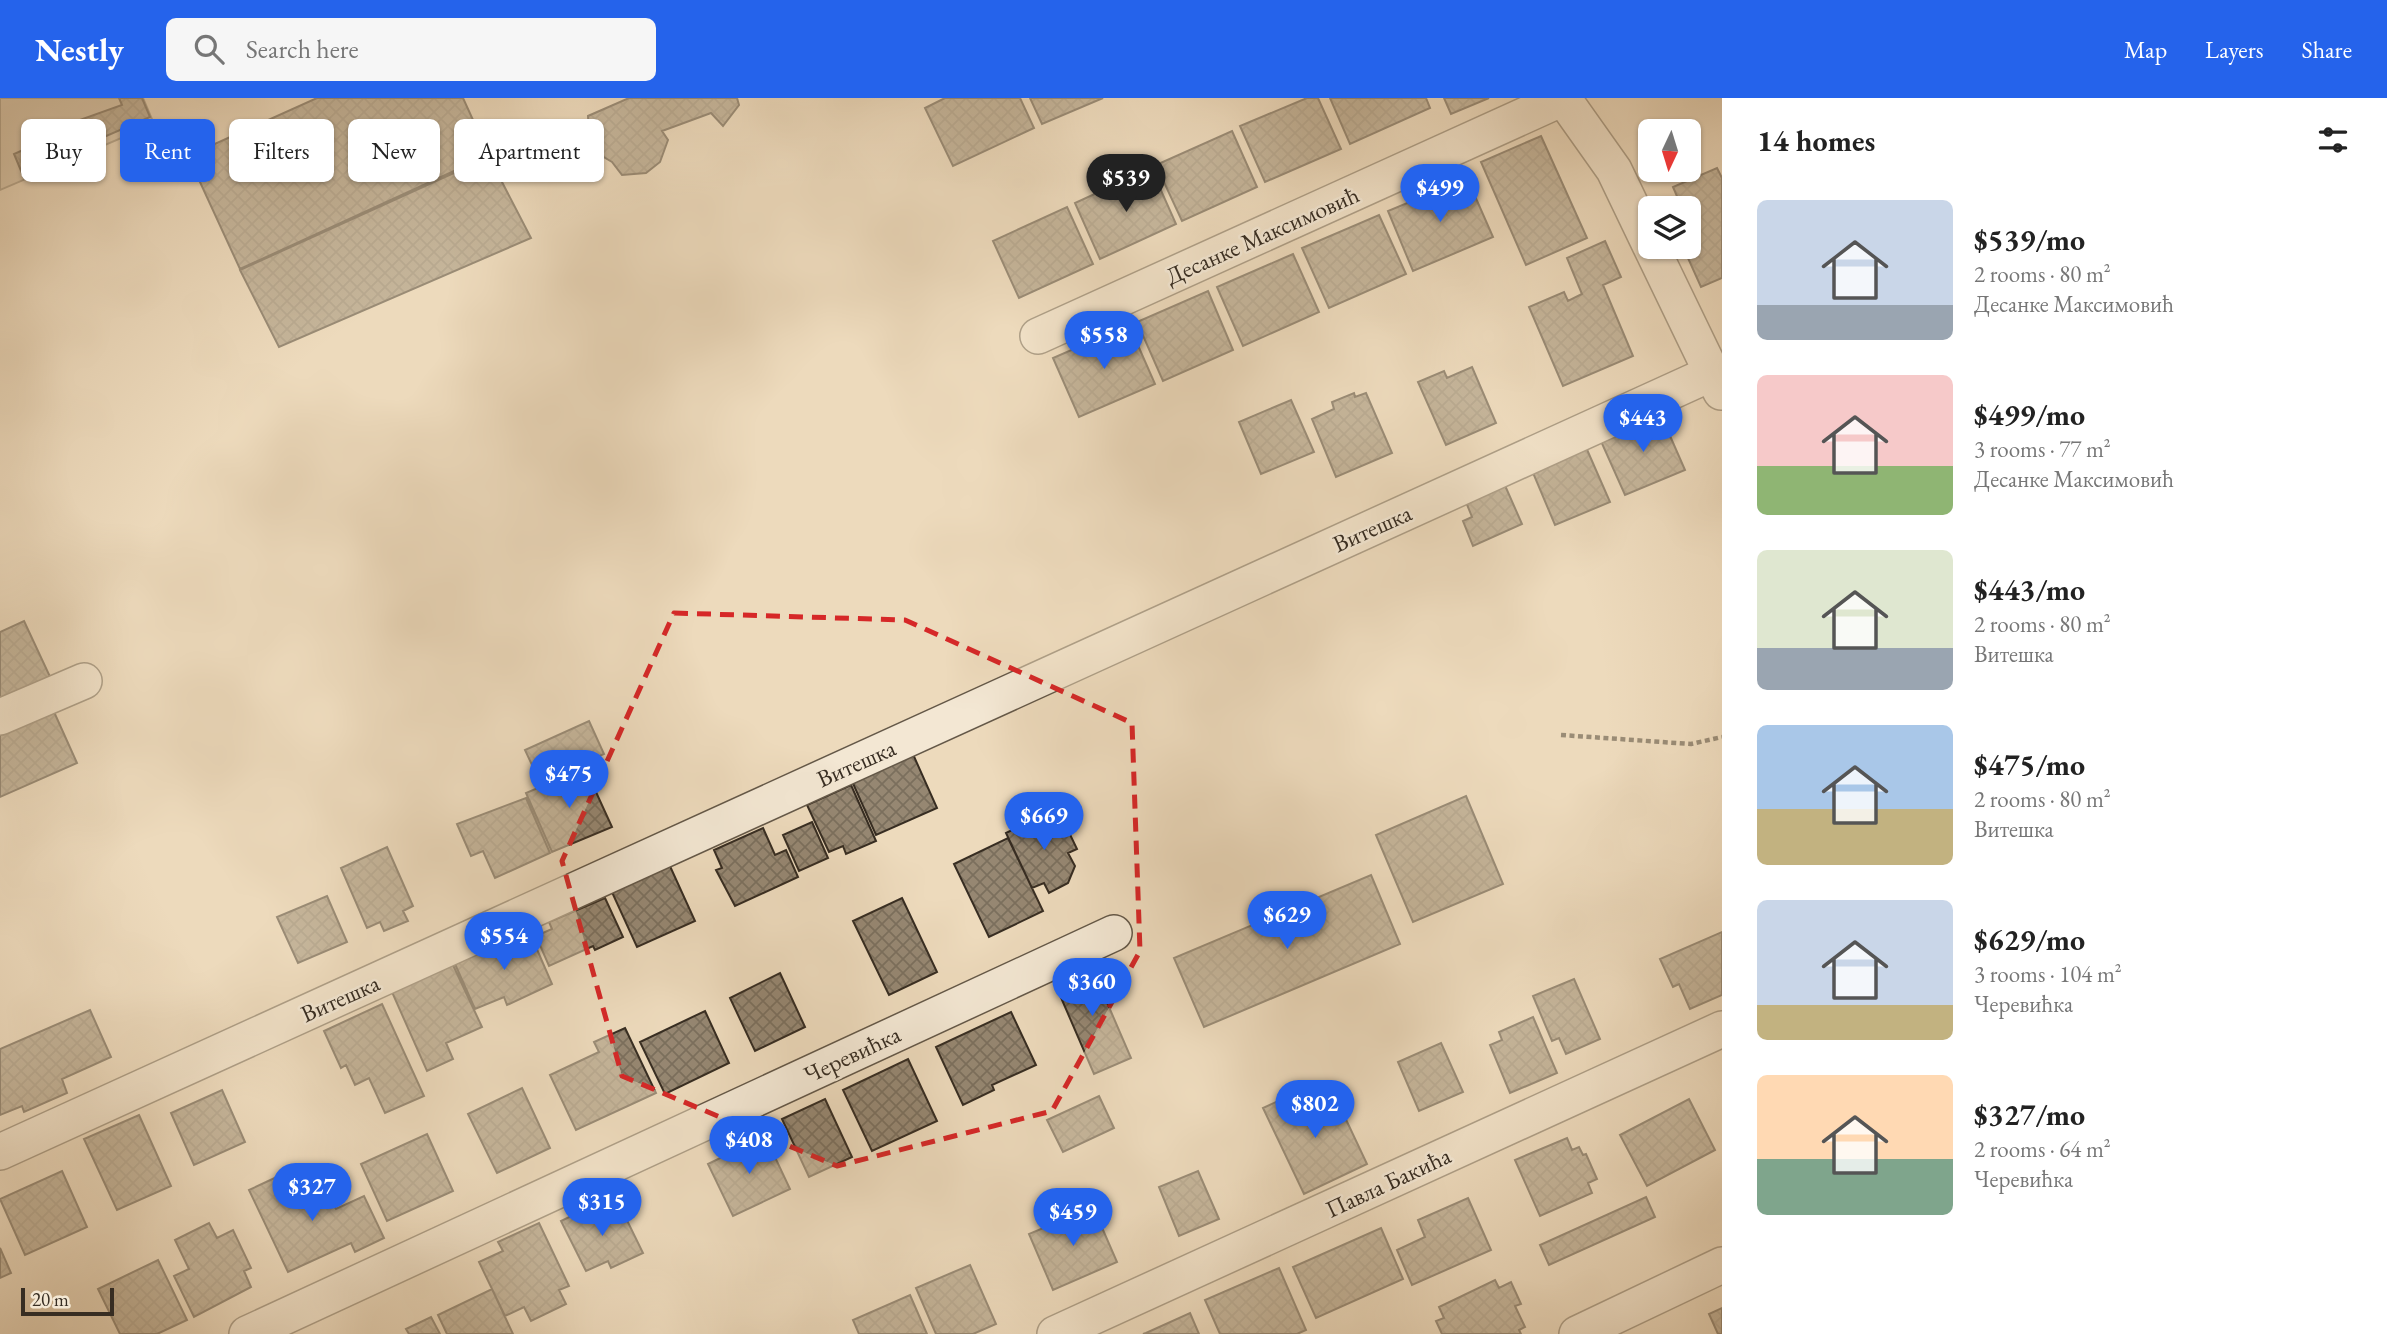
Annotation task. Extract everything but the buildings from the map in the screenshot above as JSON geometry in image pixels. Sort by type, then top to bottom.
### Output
[{"type":"street","name":"Десанке Максимовић","points":[[1038,336],[1563,98],[1614,170],[1638,219]]},
{"type":"street","name":"Десанке Максимовић","points":[[1657,259],[1717,383]]},
{"type":"street","name":"Витешка","points":[[0,1152],[1717,383]]},
{"type":"street","points":[[0,717],[84,681]]},
{"type":"street","name":"Черевићка","points":[[247,1334],[1114,933]]},
{"type":"street","name":"Павла Бакића","points":[[1055,1334],[1722,1029]]},
{"type":"street","points":[[1577,1334],[1722,1265]]},
{"type":"path","points":[[1561,735],[1691,744],[1722,737]]},
{"type":"highlighted area","points":[[674,613],[905,620],[1132,723],[1140,951],[1052,1111],[837,1166],[622,1076],[562,861]]},
{"type":"shaded area","points":[[0,98],[143,98],[152,119],[120,119],[120,139],[106,145],[106,119],[21,119],[21,181],[0,190]]}]
